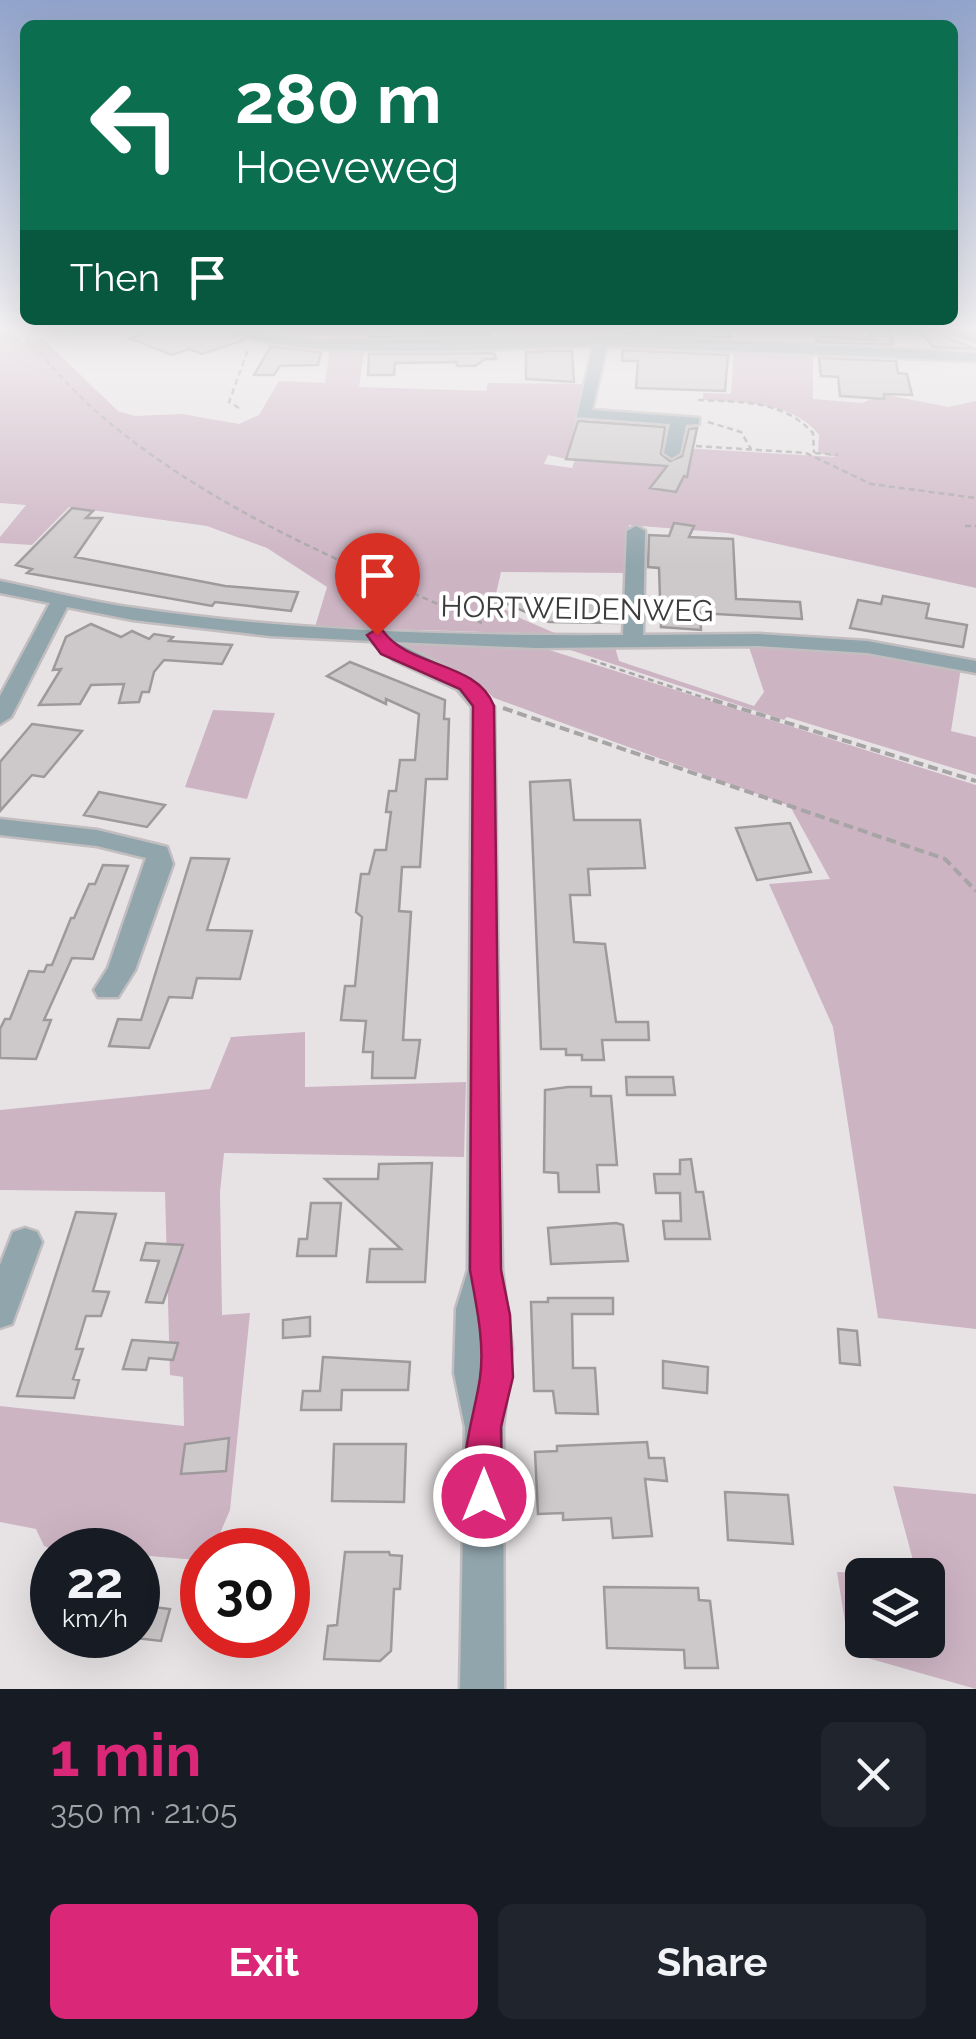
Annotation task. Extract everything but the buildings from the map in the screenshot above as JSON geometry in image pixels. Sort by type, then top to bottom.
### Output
[{"type":"street","points":[[585,408],[583,414],[686,420],[672,452]]},
{"type":"street","points":[[632,643],[636,531]]},
{"type":"street","name":"HORTWEIDENWEG","points":[[0,587],[194,623],[377,635],[632,643],[759,640],[867,647],[976,667]]},
{"type":"street","points":[[0,717],[61,600]]},
{"type":"street","points":[[377,635],[387,650],[467,685],[480,696],[484,706],[485,1270],[494,1315],[497,1377],[484,1427],[482,1689]]},
{"type":"street","points":[[0,827],[96,838],[158,853],[160,864],[128,952],[108,990]]},
{"type":"street","points":[[0,1313],[24,1242]]},
{"type":"path","points":[[90,408],[154,456],[294,536],[482,623]]},
{"type":"path","points":[[766,408],[795,416],[813,432],[814,453]]},
{"type":"path","points":[[686,420],[739,431],[750,441],[751,450]]},
{"type":"path","points":[[696,446],[838,455]]},
{"type":"path","points":[[806,453],[871,484],[976,498]]},
{"type":"path","points":[[965,526],[976,526]]},
{"type":"path","points":[[592,660],[795,727],[976,780]]},
{"type":"path","points":[[484,706],[511,709],[659,764],[944,859],[976,892]]},
{"type":"shaded area","points":[[0,408],[115,408],[135,416],[182,414],[239,424],[259,415],[263,408],[580,408],[566,459],[548,455],[544,464],[572,468],[575,460],[680,468],[682,448],[837,457],[818,453],[819,435],[808,424],[773,408],[976,408],[976,588],[728,533],[629,525],[629,573],[501,572],[496,594],[505,609],[557,634],[315,627],[327,587],[267,548],[207,526],[69,507],[32,545],[0,543],[0,537],[26,505],[0,503]]},
{"type":"shaded area","points":[[401,642],[543,648],[976,785],[976,1329],[878,1318],[833,1027],[769,884],[830,879],[790,806],[494,698],[482,687],[397,645]]},
{"type":"shaded area","points":[[561,647],[615,647],[619,661],[754,706],[764,692],[749,647],[825,648],[961,668],[951,731],[976,737],[976,775],[787,717],[784,720]]},
{"type":"shaded area","points":[[213,710],[275,713],[247,799],[185,787]]},
{"type":"shaded area","points":[[305,1032],[305,1087],[466,1082],[464,1157],[224,1153],[220,1192],[222,1315],[250,1313],[230,1510],[222,1528],[180,1528],[180,1559],[160,1557],[160,1528],[31,1528],[0,1522],[0,1406],[184,1426],[183,1377],[170,1375],[165,1192],[0,1190],[0,1110],[210,1089],[231,1037]]},
{"type":"shaded area","points":[[893,1486],[976,1494],[976,1689],[868,1658],[945,1658],[945,1558],[912,1558]]},
{"type":"shaded area","points":[[837,1572],[845,1572],[845,1622]]},
{"type":"route","points":[[377,635],[387,650],[467,685],[480,696],[484,706],[485,1270],[494,1315],[497,1377],[484,1427],[484,1496]]}]
